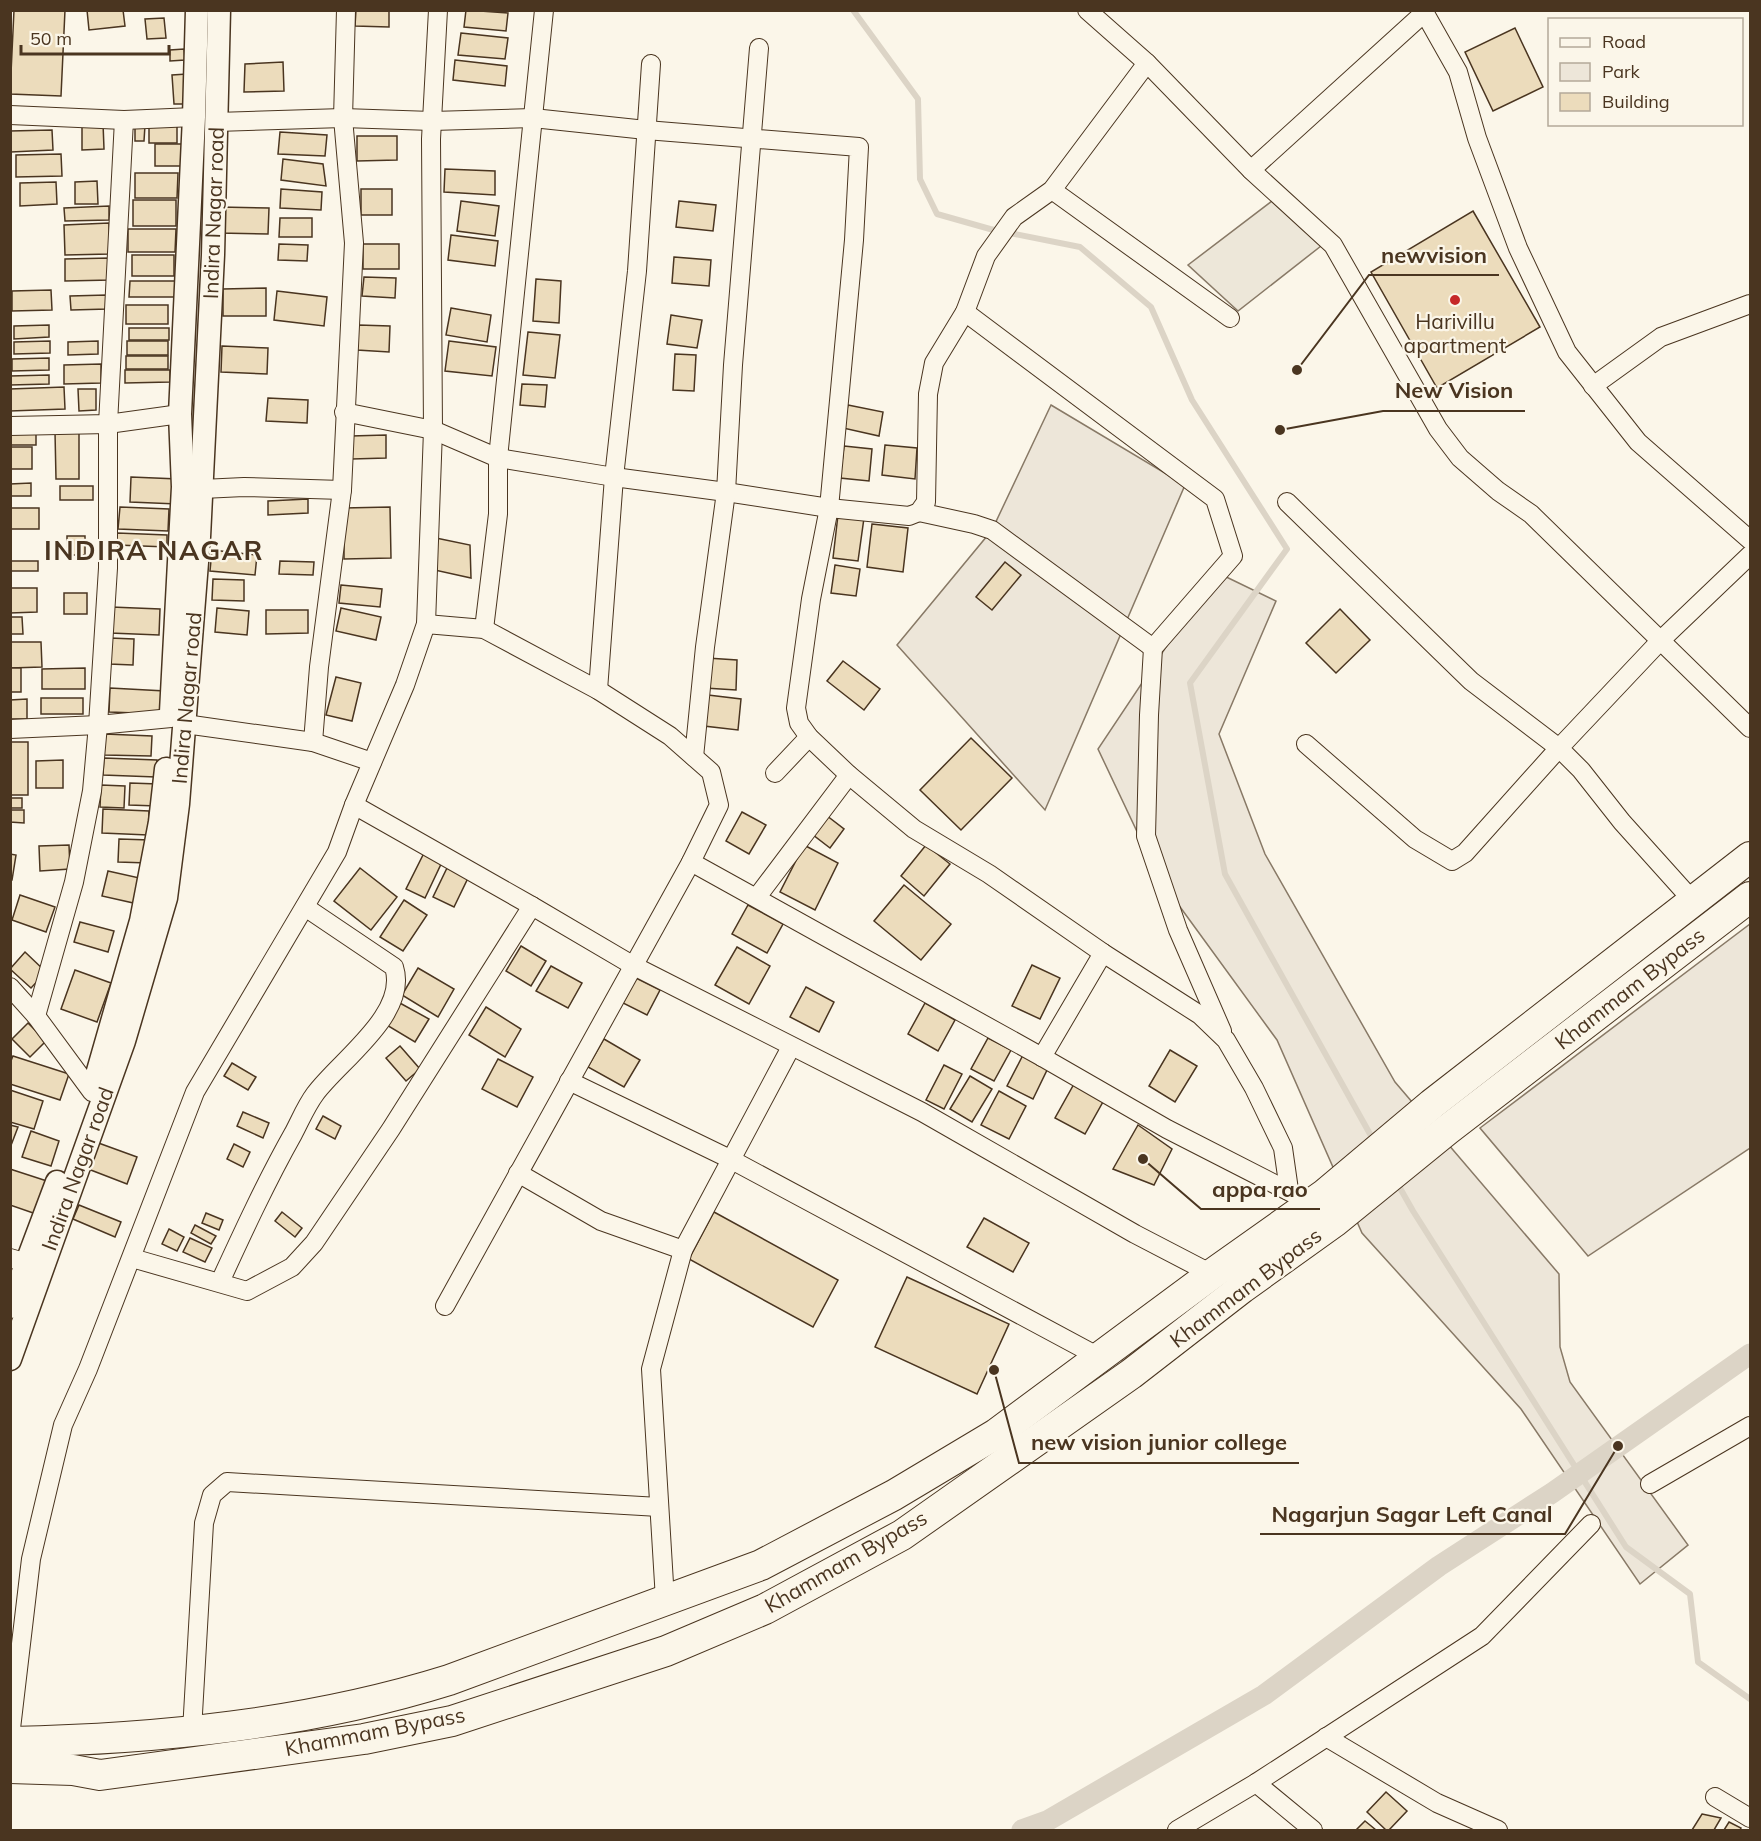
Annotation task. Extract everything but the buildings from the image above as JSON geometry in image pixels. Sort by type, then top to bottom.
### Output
[{"type":"highway","name":"Khammam Bypass","points":[[10,1742],[59,1741],[192,1731],[334,1710],[399,1695],[449,1680],[762,1565],[894,1495],[996,1434],[1212,1274],[1317,1200],[1432,1104],[1750,857]]},
{"type":"highway","name":"Khammam Bypass","points":[[10,1768],[73,1770],[100,1775],[364,1739],[452,1721],[666,1651],[765,1609],[902,1535],[1121,1381],[1242,1288],[1317,1200],[1447,1130],[1750,897]]},
{"type":"street","name":"Indira Nagar road","points":[[10,1359],[124,1041],[166,898],[178,804],[183,488],[180,414],[197,10]]},
{"type":"street","name":"Indira Nagar road","points":[[10,1307],[19,1260],[92,1092],[141,921],[178,721],[202,489],[213,255],[219,10]]},
{"type":"street","points":[[313,742],[319,668],[342,490],[354,243],[343,118],[346,10]]},
{"type":"street","points":[[10,1737],[30,1559],[63,1425],[132,1258],[195,1092],[337,852],[354,805],[405,685],[426,624],[433,430],[432,121],[438,10]]},
{"type":"street","points":[[484,629],[498,514],[498,458],[544,10]]},
{"type":"street","points":[[1087,10],[1147,63],[1251,170],[1333,245],[1438,429],[1460,458],[1531,514],[1750,728]]},
{"type":"street","points":[[1251,170],[1424,12],[1458,72],[1477,138],[1518,248],[1567,352],[1638,442],[1750,540]]},
{"type":"street","points":[[694,757],[705,647],[726,492],[759,48]]},
{"type":"street","points":[[344,412],[433,430],[498,458],[829,508],[909,516],[919,512],[926,502],[928,394],[934,363],[964,312],[986,255],[1014,217],[1052,190],[1147,63]]},
{"type":"street","points":[[598,690],[614,477],[637,271],[651,64]]},
{"type":"street","points":[[10,115],[124,120],[194,117]]},
{"type":"street","points":[[216,122],[343,118],[432,121],[533,118],[859,147],[854,240],[829,508],[811,599],[796,708],[799,723],[808,737],[849,775],[914,829],[988,874],[1103,953],[1200,1015],[1226,1040]]},
{"type":"street","points":[[36,1016],[74,882],[92,792],[108,568],[108,424],[124,120]]},
{"type":"street","points":[[1052,190],[1230,318]]},
{"type":"street","points":[[1593,386],[1661,337],[1750,304]]},
{"type":"street","points":[[964,312],[1215,499],[1233,556],[1153,648],[1146,836],[1178,930],[1226,1040],[1254,1088],[1283,1148],[1317,1200]]},
{"type":"street","points":[[10,426],[108,424],[180,414]]},
{"type":"street","points":[[202,489],[244,487],[342,490]]},
{"type":"street","points":[[1287,502],[1471,681],[1559,748],[1581,770],[1622,822],[1693,901]]},
{"type":"street","points":[[919,512],[992,530],[1153,648]]},
{"type":"street","points":[[1306,744],[1415,839],[1452,861],[1466,853],[1559,748],[1661,640],[1750,555]]},
{"type":"street","points":[[426,624],[484,629],[598,690],[670,736],[711,772],[719,805],[691,862],[445,1306]]},
{"type":"street","points":[[10,729],[178,721],[313,742],[372,762]]},
{"type":"street","points":[[775,773],[808,737]]},
{"type":"street","points":[[757,897],[849,775]]},
{"type":"street","points":[[354,805],[634,966],[922,1112],[1135,1234],[1212,1274]]},
{"type":"street","points":[[691,862],[1167,1129],[1317,1200]]},
{"type":"street","points":[[132,1258],[247,1291],[292,1267],[314,1243],[391,1129],[532,906]]},
{"type":"street","points":[[220,1282],[275,1166],[315,1094],[371,1034],[395,994],[398,978],[394,968],[305,907]]},
{"type":"street","points":[[1042,1057],[1103,953]]},
{"type":"street","points":[[10,987],[36,1016],[92,1092]]},
{"type":"street","points":[[665,1600],[651,1369],[683,1250],[791,1047]]},
{"type":"street","points":[[569,1081],[730,1159],[1099,1357]]},
{"type":"street","points":[[518,1173],[601,1221],[683,1250]]},
{"type":"street","points":[[1650,1484],[1750,1426]]},
{"type":"street","points":[[192,1731],[204,1523],[212,1495],[227,1482],[659,1508]]},
{"type":"street","points":[[1177,1830],[1256,1783],[1482,1636],[1591,1524]]},
{"type":"street","points":[[1326,1737],[1437,1803],[1498,1830]]},
{"type":"street","points":[[1256,1783],[1313,1830]]},
{"type":"street","points":[[1715,1797],[1750,1818]]},
{"type":"green space","points":[[1051,405],[1185,485],[1045,810],[897,645],[992,530]]},
{"type":"green space","points":[[1216,572],[1276,601],[1219,734],[1265,854],[1395,1082],[1559,1274],[1560,1347],[1570,1382],[1688,1545],[1640,1584],[1521,1409],[1362,1233],[1277,1040],[1159,878],[1098,749]]},
{"type":"green space","points":[[1750,924],[1750,1148],[1588,1256],[1480,1128]]},
{"type":"shaded area","points":[[1272,201],[1321,246],[1238,311],[1188,265]]},
{"type":"waterway","points":[[853,10],[918,99],[920,179],[937,214],[990,229],[1080,247],[1151,307],[1192,400],[1287,549],[1190,683],[1225,874],[1375,1143]]},
{"type":"waterway","points":[[1396,1181],[1626,1547],[1690,1594],[1698,1662],[1750,1699]]},
{"type":"waterway","points":[[1022,1830],[1047,1821],[1264,1695],[1439,1566],[1552,1493],[1750,1354]]},
{"type":"place","name":"Harivillu apartment","points":[[1455,300]]},
{"type":"place","name":"newvision","points":[[1297,370]]},
{"type":"place","name":"New Vision","points":[[1280,430]]},
{"type":"place","name":"appa rao","points":[[1143,1159]]},
{"type":"place","name":"new vision junior college","points":[[994,1370]]},
{"type":"place","name":"Nagarjun Sagar Left Canal","points":[[1618,1446]]},
{"type":"district","name":"INDIRA NAGAR","points":[[154,551]]}]
